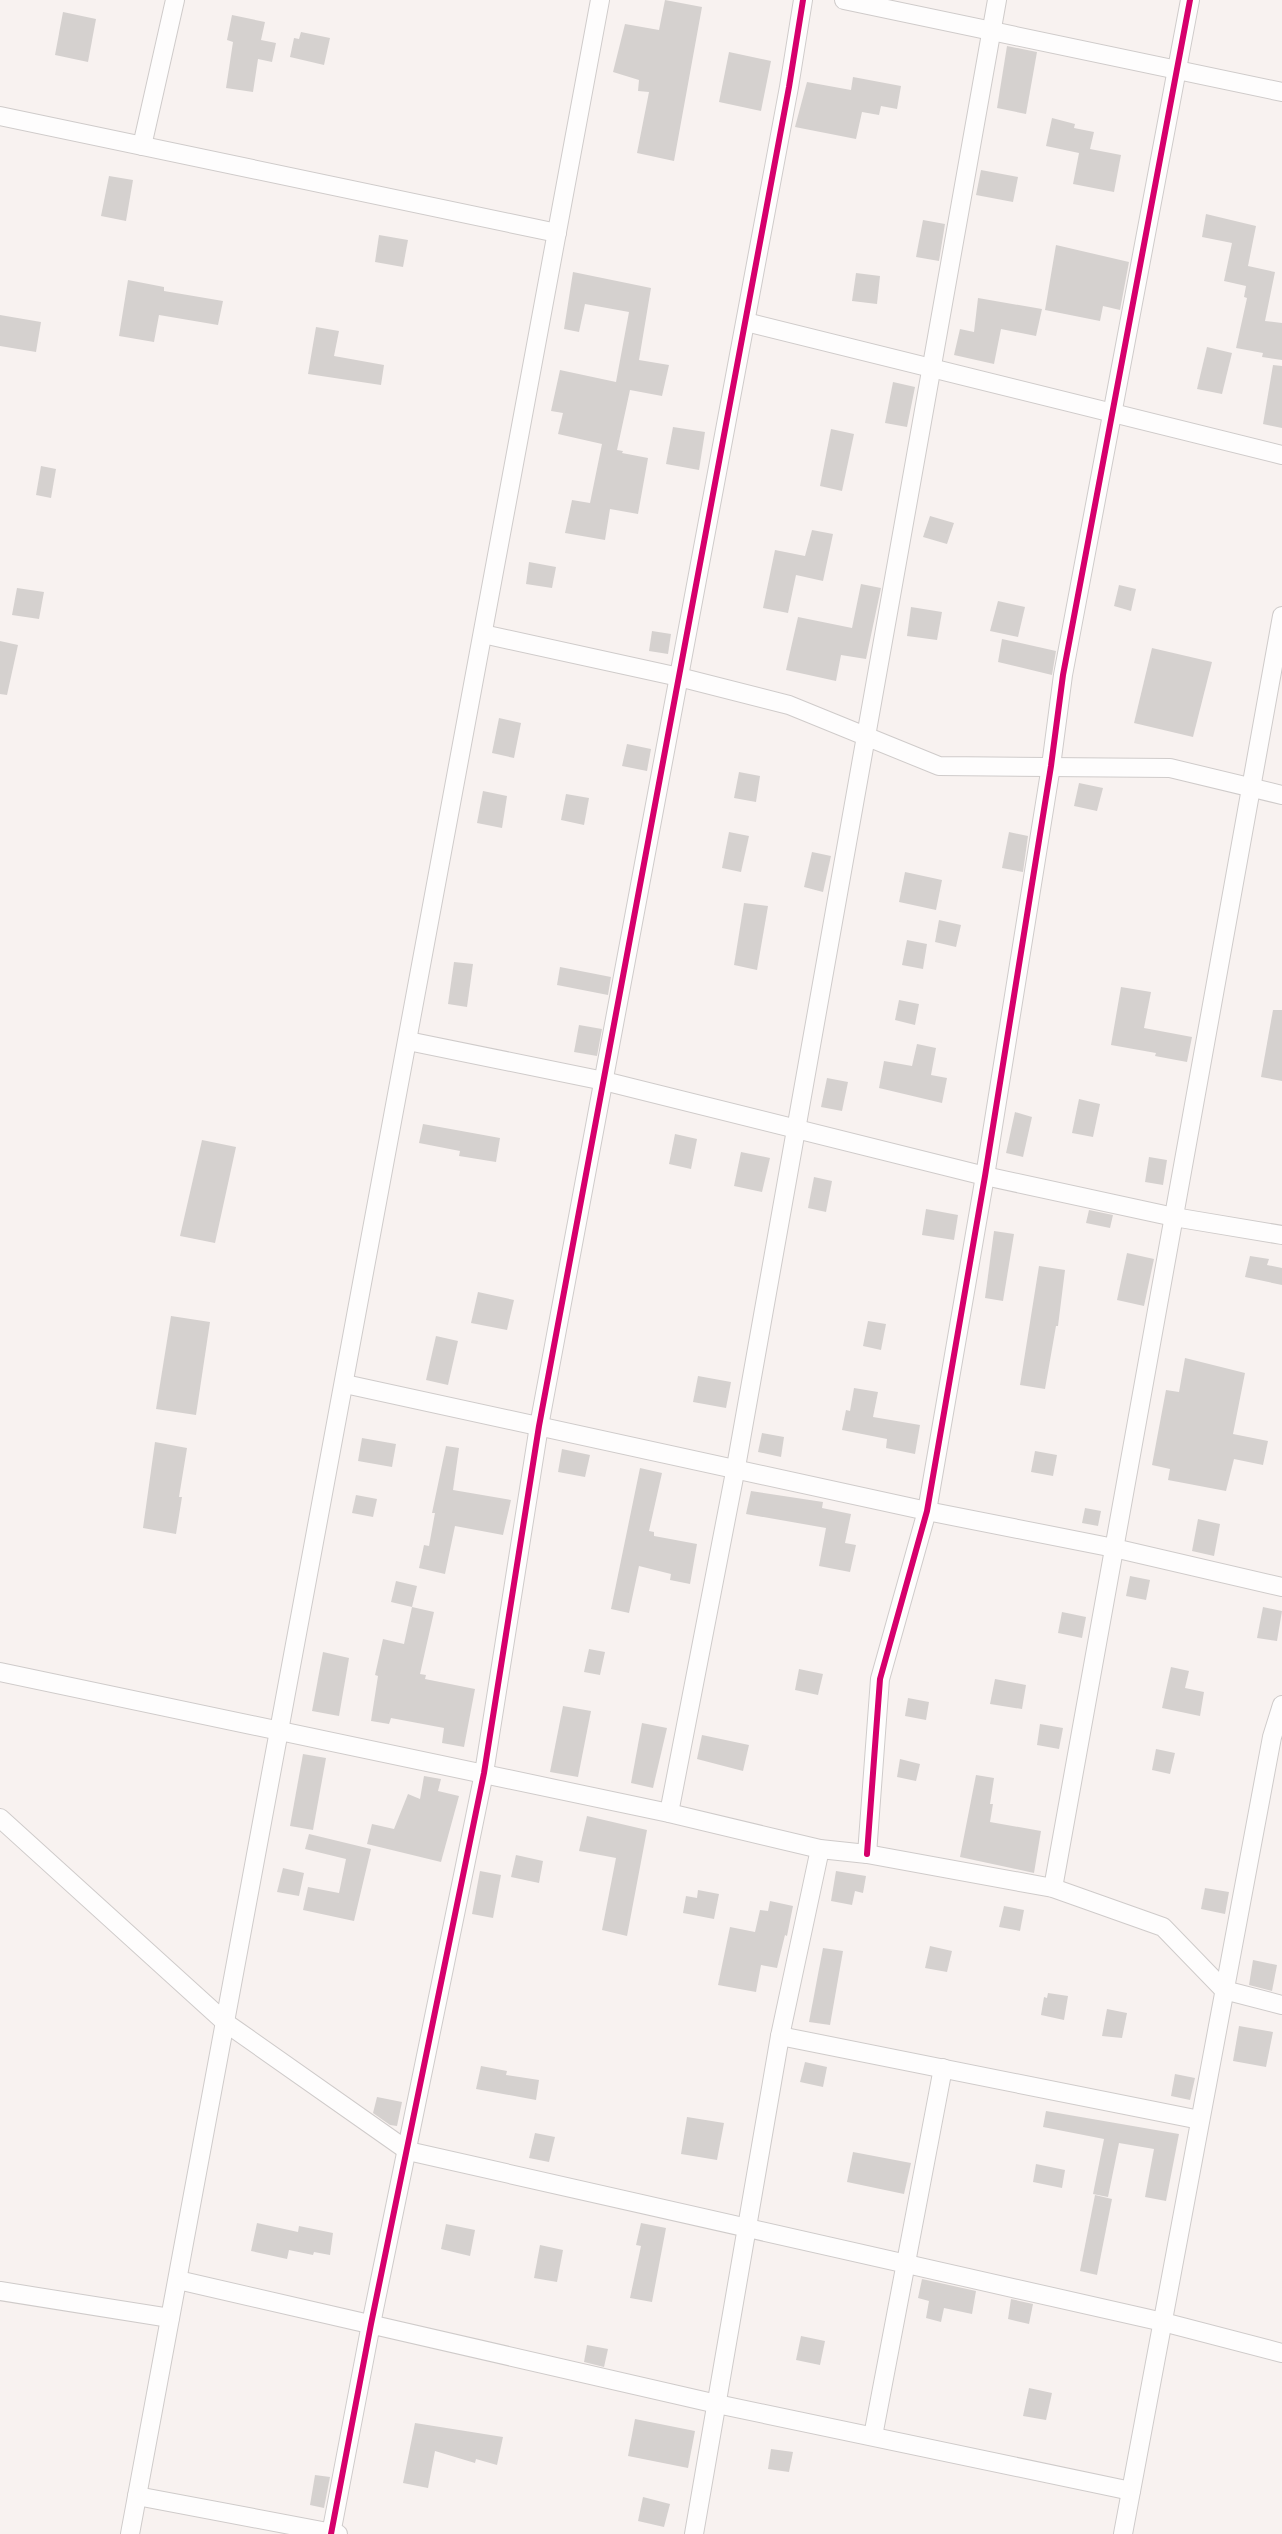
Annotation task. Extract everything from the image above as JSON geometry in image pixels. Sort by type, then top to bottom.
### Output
[{"type":"street","points":[[142,146],[175,0]]},
{"type":"street","points":[[130,2534],[600,0]]},
{"type":"street","points":[[137,2496],[333,2534],[371,2324],[484,1773],[540,1426],[804,0]]},
{"type":"street","points":[[844,0],[1282,92]]},
{"type":"street","points":[[669,1813],[736,1467],[997,0]]},
{"type":"street","points":[[867,1854],[880,1679],[927,1511],[985,1176],[1051,766],[1063,675],[1190,0]]},
{"type":"street","points":[[0,116],[557,232]]},
{"type":"street","points":[[746,322],[1282,455]]},
{"type":"street","points":[[1053,1888],[1282,616]]},
{"type":"street","points":[[483,634],[679,677],[789,705],[939,766],[1170,768],[1282,795]]},
{"type":"street","points":[[408,1041],[604,1081],[985,1176],[1174,1217],[1282,1235]]},
{"type":"street","points":[[345,1384],[736,1467],[927,1511],[1114,1548],[1282,1587]]},
{"type":"street","points":[[0,1672],[484,1773],[820,1849],[867,1854],[1053,1888],[1163,1927],[1224,1990],[1282,2005]]},
{"type":"street","points":[[1123,2534],[1272,1737],[1282,1705]]},
{"type":"street","points":[[0,1818],[226,2023],[408,2151],[1163,2322],[1282,2353]]},
{"type":"street","points":[[694,2534],[780,2036],[820,1849]]},
{"type":"street","points":[[780,2036],[1200,2120]]},
{"type":"street","points":[[873,2436],[943,2068]]},
{"type":"street","points":[[178,2280],[717,2403],[1131,2491]]},
{"type":"street","points":[[0,2291],[171,2318]]},
{"type":"building","points":[[665,0],[702,7],[674,161],[637,153],[649,92],[638,91],[639,80],[613,72],[625,24],[659,30]]},
{"type":"building","points":[[63,12],[96,19],[88,62],[55,55]]},
{"type":"building","points":[[232,15],[265,22],[261,40],[276,43],[272,62],[258,59],[253,92],[226,88],[233,42],[227,40]]},
{"type":"building","points":[[301,32],[330,38],[324,65],[290,57],[294,38],[299,39]]},
{"type":"building","points":[[1007,46],[1037,52],[1026,114],[997,108]]},
{"type":"building","points":[[729,52],[771,61],[761,111],[719,102]]},
{"type":"building","points":[[853,77],[901,86],[897,109],[881,106],[879,115],[862,112],[856,139],[795,127],[807,82],[851,90]]},
{"type":"building","points":[[1052,118],[1075,124],[1074,128],[1094,132],[1090,149],[1121,155],[1114,192],[1073,184],[1079,153],[1046,146]]},
{"type":"building","points":[[981,170],[1018,177],[1013,202],[976,195]]},
{"type":"building","points":[[109,176],[133,180],[126,221],[101,216]]},
{"type":"building","points":[[1206,214],[1256,226],[1248,266],[1275,272],[1265,321],[1282,323],[1282,360],[1262,357],[1263,353],[1236,348],[1247,298],[1244,297],[1246,286],[1224,281],[1232,243],[1202,237]]},
{"type":"building","points":[[923,220],[945,224],[939,261],[916,257]]},
{"type":"building","points":[[379,235],[408,240],[403,267],[375,262]]},
{"type":"building","points":[[1056,245],[1129,262],[1120,310],[1103,306],[1100,321],[1045,310]]},
{"type":"building","points":[[573,272],[651,288],[639,360],[669,365],[662,396],[630,390],[617,450],[648,458],[638,514],[610,509],[605,540],[565,533],[572,500],[590,503],[602,444],[558,434],[563,413],[551,411],[560,370],[616,382],[629,312],[585,304],[579,332],[564,329]]},
{"type":"building","points":[[856,273],[880,276],[877,304],[852,301]]},
{"type":"building","points":[[128,280],[164,287],[164,291],[223,301],[218,325],[159,315],[154,342],[119,336]]},
{"type":"building","points":[[978,298],[1042,309],[1036,336],[1001,329],[994,364],[954,355],[960,329],[974,332]]},
{"type":"building","points":[[0,315],[41,322],[36,352],[0,346]]},
{"type":"building","points":[[316,327],[339,331],[334,356],[384,365],[381,385],[308,374]]},
{"type":"building","points":[[1207,347],[1232,353],[1222,394],[1197,389]]},
{"type":"building","points":[[1273,365],[1282,366],[1282,428],[1263,424]]},
{"type":"building","points":[[893,382],[915,387],[907,427],[885,423]]},
{"type":"building","points":[[673,427],[705,432],[699,470],[666,464]]},
{"type":"building","points":[[831,429],[854,434],[842,491],[820,486]]},
{"type":"building","points":[[41,466],[56,469],[51,498],[36,495]]},
{"type":"building","points":[[930,516],[954,523],[947,544],[923,537]]},
{"type":"building","points":[[812,530],[833,534],[823,581],[796,575],[788,613],[763,608],[775,550],[805,556]]},
{"type":"building","points":[[529,562],[556,567],[552,588],[526,584]]},
{"type":"building","points":[[861,584],[881,588],[866,659],[841,655],[836,681],[786,670],[798,617],[852,628]]},
{"type":"building","points":[[1119,585],[1136,589],[1131,611],[1114,606]]},
{"type":"building","points":[[17,588],[44,592],[39,619],[12,615]]},
{"type":"building","points":[[998,601],[1025,607],[1018,637],[990,631]]},
{"type":"building","points":[[911,607],[942,612],[937,640],[907,636]]},
{"type":"building","points":[[652,631],[671,634],[668,654],[649,651]]},
{"type":"building","points":[[1002,639],[1056,651],[1052,675],[998,662]]},
{"type":"building","points":[[0,641],[18,645],[7,695],[0,694]]},
{"type":"building","points":[[1152,648],[1212,662],[1193,737],[1134,723]]},
{"type":"building","points":[[499,718],[521,723],[514,758],[492,753]]},
{"type":"building","points":[[627,744],[651,749],[647,771],[622,766]]},
{"type":"building","points":[[739,772],[760,776],[756,802],[734,798]]},
{"type":"building","points":[[1079,783],[1103,788],[1097,811],[1074,806]]},
{"type":"building","points":[[483,791],[507,796],[502,828],[477,823]]},
{"type":"building","points":[[566,794],[589,798],[584,825],[561,820]]},
{"type":"building","points":[[729,832],[749,836],[741,872],[722,868]]},
{"type":"building","points":[[1009,832],[1028,836],[1023,872],[1002,868]]},
{"type":"building","points":[[812,852],[831,856],[823,892],[804,887]]},
{"type":"building","points":[[905,872],[942,880],[936,910],[899,902]]},
{"type":"building","points":[[744,903],[768,906],[757,970],[734,965]]},
{"type":"building","points":[[939,920],[961,925],[956,947],[935,942]]},
{"type":"building","points":[[907,940],[927,944],[923,969],[902,965]]},
{"type":"building","points":[[454,962],[473,964],[467,1007],[448,1004]]},
{"type":"building","points":[[560,967],[611,977],[608,995],[557,985]]},
{"type":"building","points":[[1121,987],[1151,992],[1144,1028],[1192,1037],[1187,1062],[1155,1056],[1156,1053],[1111,1045]]},
{"type":"building","points":[[899,1000],[919,1004],[915,1025],[895,1020]]},
{"type":"building","points":[[1273,1010],[1282,1010],[1282,1081],[1261,1077]]},
{"type":"building","points":[[579,1025],[602,1029],[597,1056],[574,1052]]},
{"type":"building","points":[[917,1044],[936,1048],[931,1075],[947,1078],[942,1103],[879,1088],[884,1061],[912,1066]]},
{"type":"building","points":[[827,1078],[848,1082],[842,1111],[821,1107]]},
{"type":"building","points":[[1079,1099],[1100,1104],[1093,1137],[1072,1133]]},
{"type":"building","points":[[1015,1112],[1032,1117],[1023,1157],[1006,1153]]},
{"type":"building","points":[[423,1124],[500,1138],[496,1162],[459,1156],[460,1151],[419,1143]]},
{"type":"building","points":[[675,1134],[697,1139],[691,1169],[669,1164]]},
{"type":"building","points":[[202,1140],[236,1147],[215,1243],[180,1236]]},
{"type":"building","points":[[741,1152],[770,1158],[762,1192],[734,1186]]},
{"type":"building","points":[[1149,1157],[1167,1160],[1163,1185],[1145,1182]]},
{"type":"building","points":[[814,1177],[832,1181],[826,1212],[808,1208]]},
{"type":"building","points":[[926,1209],[958,1215],[954,1240],[922,1235]]},
{"type":"building","points":[[1089,1210],[1113,1215],[1110,1228],[1086,1223]]},
{"type":"building","points":[[994,1231],[1014,1234],[1003,1301],[985,1298]]},
{"type":"building","points":[[1127,1253],[1154,1259],[1144,1306],[1117,1300]]},
{"type":"building","points":[[1250,1256],[1269,1259],[1267,1265],[1282,1268],[1282,1285],[1245,1277]]},
{"type":"building","points":[[1039,1266],[1065,1270],[1058,1326],[1056,1326],[1045,1389],[1020,1385]]},
{"type":"building","points":[[478,1292],[514,1300],[507,1330],[471,1323]]},
{"type":"building","points":[[171,1316],[210,1322],[196,1415],[156,1409]]},
{"type":"building","points":[[868,1321],[886,1324],[881,1350],[863,1346]]},
{"type":"building","points":[[436,1336],[458,1341],[448,1385],[426,1380]]},
{"type":"building","points":[[1185,1358],[1245,1373],[1233,1434],[1268,1441],[1263,1465],[1234,1459],[1226,1491],[1168,1480],[1170,1469],[1152,1465],[1166,1390],[1179,1392]]},
{"type":"building","points":[[698,1376],[731,1382],[726,1408],[693,1402]]},
{"type":"building","points":[[854,1388],[878,1392],[873,1417],[920,1425],[915,1454],[886,1448],[887,1439],[842,1430],[846,1410],[850,1411]]},
{"type":"building","points":[[762,1433],[784,1437],[781,1457],[758,1452]]},
{"type":"building","points":[[362,1438],[396,1444],[392,1467],[358,1461]]},
{"type":"building","points":[[155,1442],[187,1448],[176,1534],[143,1528]]},
{"type":"building","points":[[446,1446],[459,1448],[453,1490],[511,1500],[503,1535],[455,1526],[445,1574],[419,1568],[424,1545],[429,1546],[435,1513],[432,1513]]},
{"type":"building","points":[[562,1449],[590,1455],[585,1477],[558,1472]]},
{"type":"building","points":[[1035,1451],[1057,1455],[1053,1476],[1031,1472]]},
{"type":"building","points":[[640,1468],[662,1473],[649,1531],[654,1532],[654,1536],[697,1544],[690,1584],[670,1580],[671,1574],[639,1566],[629,1613],[611,1609]]},
{"type":"building","points":[[751,1491],[823,1502],[822,1508],[851,1514],[845,1543],[856,1545],[850,1572],[819,1566],[826,1528],[746,1514]]},
{"type":"building","points":[[356,1495],[377,1499],[373,1517],[352,1513]]},
{"type":"building","points":[[1085,1508],[1101,1511],[1098,1526],[1082,1523]]},
{"type":"building","points":[[1198,1519],[1220,1524],[1214,1556],[1192,1551]]},
{"type":"building","points":[[1130,1576],[1150,1580],[1146,1600],[1126,1596]]},
{"type":"building","points":[[396,1581],[417,1586],[412,1607],[391,1602]]},
{"type":"building","points":[[412,1607],[434,1612],[420,1674],[426,1675],[425,1679],[475,1689],[464,1747],[442,1743],[444,1728],[391,1718],[389,1724],[371,1721],[378,1676],[375,1675],[383,1639],[404,1644]]},
{"type":"building","points":[[1263,1607],[1282,1611],[1277,1641],[1257,1638]]},
{"type":"building","points":[[1062,1612],[1086,1617],[1082,1638],[1058,1633]]},
{"type":"building","points":[[589,1649],[605,1652],[600,1675],[584,1672]]},
{"type":"building","points":[[323,1652],[349,1658],[339,1716],[312,1711]]},
{"type":"building","points":[[1171,1667],[1189,1671],[1185,1688],[1204,1692],[1200,1716],[1162,1708]]},
{"type":"building","points":[[799,1669],[823,1674],[818,1695],[795,1690]]},
{"type":"building","points":[[995,1679],[1026,1685],[1022,1709],[990,1704]]},
{"type":"building","points":[[908,1698],[929,1702],[926,1720],[905,1716]]},
{"type":"building","points":[[563,1706],[591,1711],[578,1777],[550,1772]]},
{"type":"building","points":[[642,1723],[667,1728],[653,1788],[631,1783]]},
{"type":"building","points":[[1040,1724],[1063,1728],[1059,1749],[1037,1745]]},
{"type":"building","points":[[702,1735],[749,1745],[743,1771],[697,1759]]},
{"type":"building","points":[[1156,1749],[1175,1753],[1170,1774],[1152,1770]]},
{"type":"building","points":[[303,1754],[326,1758],[313,1830],[290,1826]]},
{"type":"building","points":[[900,1759],[920,1764],[916,1781],[897,1777]]},
{"type":"building","points":[[976,1775],[994,1778],[990,1822],[1041,1831],[1034,1873],[960,1857]]},
{"type":"building","points":[[424,1776],[441,1779],[438,1791],[459,1796],[441,1862],[367,1844],[372,1824],[394,1829],[408,1794],[420,1799]]},
{"type":"building","points":[[587,1816],[647,1830],[627,1936],[602,1930],[616,1858],[579,1851]]},
{"type":"building","points":[[309,1834],[371,1849],[354,1921],[303,1910],[308,1887],[339,1893],[346,1859],[305,1849]]},
{"type":"building","points":[[516,1855],[543,1861],[539,1883],[511,1877]]},
{"type":"building","points":[[283,1868],[304,1873],[299,1896],[277,1892]]},
{"type":"building","points":[[480,1871],[501,1875],[493,1918],[472,1914]]},
{"type":"building","points":[[836,1871],[866,1876],[863,1893],[855,1891],[852,1905],[831,1901]]},
{"type":"building","points":[[1205,1888],[1229,1892],[1225,1914],[1201,1909]]},
{"type":"building","points":[[698,1890],[719,1894],[714,1919],[683,1913],[686,1896],[697,1898]]},
{"type":"building","points":[[770,1901],[793,1906],[777,1968],[761,1965],[756,1992],[718,1985],[730,1927],[755,1932],[760,1910],[768,1911]]},
{"type":"building","points":[[1004,1906],[1024,1910],[1020,1931],[999,1927]]},
{"type":"building","points":[[930,1946],[952,1951],[947,1972],[925,1968]]},
{"type":"building","points":[[823,1948],[843,1951],[830,2025],[809,2022]]},
{"type":"building","points":[[1253,1960],[1277,1965],[1272,1991],[1249,1985]]},
{"type":"building","points":[[1048,1993],[1068,1996],[1064,2020],[1041,2015],[1044,1997],[1047,1998]]},
{"type":"building","points":[[1107,2009],[1127,2013],[1122,2038],[1102,2036]]},
{"type":"building","points":[[1239,2026],[1273,2032],[1266,2067],[1233,2061]]},
{"type":"building","points":[[805,2062],[827,2067],[823,2087],[800,2082]]},
{"type":"building","points":[[481,2066],[507,2071],[506,2075],[539,2080],[536,2100],[476,2089]]},
{"type":"building","points":[[1175,2074],[1195,2078],[1190,2100],[1171,2096]]},
{"type":"building","points":[[377,2097],[402,2102],[397,2126],[390,2125],[373,2113]]},
{"type":"building","points":[[1046,2111],[1179,2134],[1166,2201],[1145,2197],[1154,2149],[1119,2143],[1108,2197],[1093,2194],[1104,2139],[1043,2127]]},
{"type":"building","points":[[687,2117],[724,2123],[717,2160],[681,2154]]},
{"type":"building","points":[[535,2133],[555,2137],[549,2162],[529,2158]]},
{"type":"building","points":[[853,2152],[911,2163],[904,2194],[847,2182]]},
{"type":"building","points":[[1036,2164],[1065,2170],[1062,2188],[1033,2182]]},
{"type":"building","points":[[1095,2195],[1112,2199],[1097,2275],[1080,2271]]},
{"type":"building","points":[[257,2223],[298,2232],[299,2226],[333,2233],[330,2255],[314,2252],[313,2255],[289,2250],[287,2259],[251,2251]]},
{"type":"building","points":[[641,2223],[666,2228],[652,2302],[630,2298],[641,2246],[636,2245]]},
{"type":"building","points":[[446,2224],[475,2230],[470,2256],[441,2249]]},
{"type":"building","points":[[540,2245],[563,2250],[557,2282],[534,2278]]},
{"type":"building","points":[[922,2279],[976,2291],[972,2314],[944,2308],[941,2322],[926,2318],[929,2301],[918,2298]]},
{"type":"building","points":[[1011,2299],[1033,2304],[1029,2324],[1008,2319]]},
{"type":"building","points":[[801,2336],[825,2341],[820,2365],[796,2360]]},
{"type":"building","points":[[587,2345],[608,2349],[604,2367],[584,2362]]},
{"type":"building","points":[[1029,2388],[1052,2393],[1046,2420],[1023,2416]]},
{"type":"building","points":[[635,2419],[695,2431],[688,2468],[628,2456]]},
{"type":"building","points":[[415,2423],[503,2437],[497,2465],[476,2459],[475,2463],[435,2451],[428,2488],[403,2483]]},
{"type":"building","points":[[771,2449],[793,2452],[789,2472],[768,2469]]},
{"type":"building","points":[[315,2475],[330,2477],[324,2508],[310,2505]]},
{"type":"building","points":[[643,2497],[670,2504],[664,2527],[638,2521]]},
{"type":"cycle path","points":[[331,2534],[371,2324],[484,1773],[539,1426],[789,87],[803,0]]},
{"type":"cycle path","points":[[867,1854],[880,1679],[927,1511],[985,1176],[1051,766],[1063,675],[1190,0]]}]
